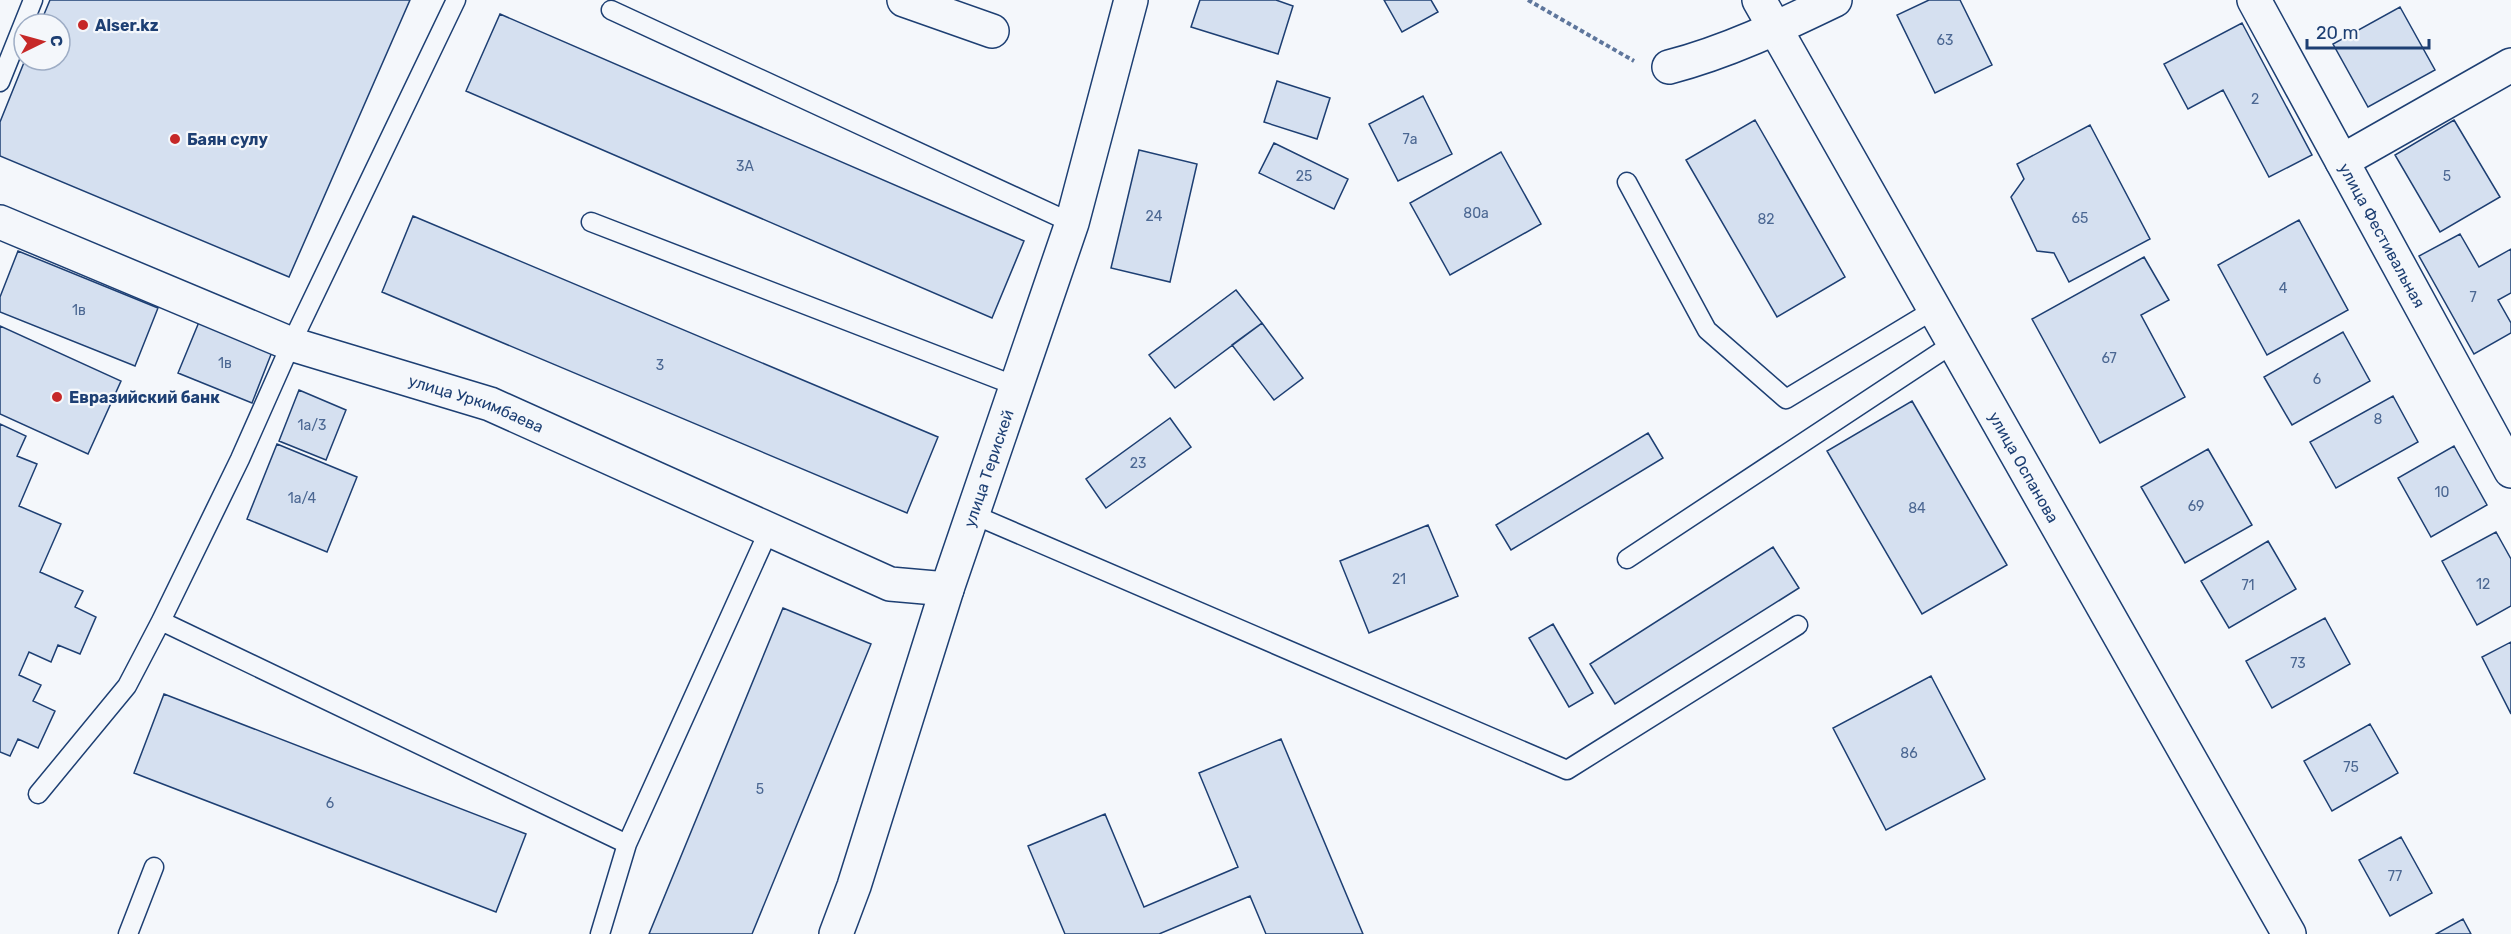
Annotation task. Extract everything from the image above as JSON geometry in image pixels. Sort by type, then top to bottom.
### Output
[{"type":"street","points":[[904,0],[992,31]]},
{"type":"street","name":"улица Терискей","points":[[836,934],[854,886],[947,589],[1072,223],[1131,0]]},
{"type":"street","name":"улица Оспанова","points":[[1759,0],[2289,934]]},
{"type":"street","points":[[1669,67],[1701,59],[1775,29],[1835,0]]},
{"type":"street","name":"улица Фестивальная","points":[[2254,0],[2511,471]]},
{"type":"street","points":[[2342,161],[2511,65]]},
{"type":"street","name":"улица Уркимбаева","points":[[0,222],[291,344],[490,404],[891,584],[947,589]]},
{"type":"lane","points":[[0,82],[33,0]]},
{"type":"lane","points":[[38,794],[126,686],[161,621],[240,459],[291,344],[456,0]]},
{"type":"lane","points":[[611,10],[1072,223]]},
{"type":"lane","points":[[1627,182],[1707,330],[1786,399],[1935,309]]},
{"type":"lane","points":[[591,222],[1016,386]]},
{"type":"lane","points":[[1627,559],[1954,343]]},
{"type":"lane","points":[[972,514],[1568,770],[1798,625]]},
{"type":"lane","points":[[600,934],[627,844],[769,530]]},
{"type":"lane","points":[[161,621],[627,844]]},
{"type":"lane","points":[[128,934],[154,867]]},
{"type":"path","points":[[1528,0],[1634,61],[1669,67]]},
{"type":"building","name":"Баян сулу","points":[[50,0],[410,0],[289,277],[0,156],[0,122],[20,72],[72,72],[72,12],[45,12]]},
{"type":"building","points":[[1200,0],[1276,0],[1293,6],[1278,54],[1191,27]]},
{"type":"building","points":[[1384,0],[1431,0],[1438,12],[1402,32]]},
{"type":"building","points":[[1929,0],[1960,0],[1992,65],[1935,93],[1897,15]]},
{"type":"building","points":[[2400,7],[2435,70],[2368,107],[2333,44]]},
{"type":"building","points":[[500,14],[1024,241],[992,318],[466,91]]},
{"type":"building","points":[[2242,23],[2312,155],[2269,177],[2223,90],[2188,109],[2164,64]]},
{"type":"building","points":[[1277,81],[1330,98],[1317,139],[1264,122]]},
{"type":"building","points":[[1423,96],[1452,154],[1398,181],[1369,124]]},
{"type":"building","points":[[1755,120],[1845,277],[1777,317],[1686,160]]},
{"type":"building","points":[[2454,120],[2500,197],[2440,232],[2395,155]]},
{"type":"building","points":[[2090,125],[2150,239],[2069,282],[2054,253],[2037,251],[2011,197],[2024,179],[2017,164]]},
{"type":"building","points":[[1274,143],[1348,179],[1334,209],[1259,173]]},
{"type":"building","points":[[1139,150],[1197,164],[1170,282],[1111,268]]},
{"type":"building","points":[[1501,152],[1541,224],[1450,275],[1410,203]]},
{"type":"building","points":[[413,216],[938,437],[907,513],[382,292]]},
{"type":"building","points":[[2299,220],[2348,310],[2267,355],[2218,265]]},
{"type":"building","points":[[2460,234],[2479,267],[2511,249],[2511,293],[2498,300],[2511,323],[2511,333],[2474,354],[2419,256]]},
{"type":"building","points":[[18,251],[158,308],[135,366],[0,312],[0,297]]},
{"type":"building","points":[[2144,257],[2169,300],[2141,315],[2185,397],[2100,443],[2032,319]]},
{"type":"building","points":[[1236,290],[1262,323],[1175,388],[1149,355]]},
{"type":"building","points":[[199,322],[272,352],[252,403],[178,373]]},
{"type":"building","points":[[1262,323],[1303,378],[1274,400],[1232,345]]},
{"type":"building","name":"Евразийский банк","points":[[0,326],[121,381],[88,454],[0,414]]},
{"type":"building","points":[[2343,332],[2370,381],[2292,425],[2264,377]]},
{"type":"building","points":[[299,390],[346,410],[326,460],[279,441]]},
{"type":"building","points":[[2393,396],[2418,442],[2336,488],[2310,442]]},
{"type":"building","points":[[1912,401],[2007,565],[1922,614],[1827,451]]},
{"type":"building","points":[[1170,418],[1191,447],[1106,508],[1086,479]]},
{"type":"building","points":[[0,424],[26,436],[17,456],[37,464],[19,506],[61,524],[40,572],[83,591],[75,607],[96,617],[80,654],[58,645],[51,662],[29,652],[19,675],[41,685],[33,701],[55,711],[38,748],[18,739],[10,756],[0,752]]},
{"type":"building","points":[[1648,433],[1663,458],[1511,550],[1496,525]]},
{"type":"building","points":[[277,444],[357,477],[327,552],[247,519]]},
{"type":"building","points":[[2454,446],[2487,505],[2431,537],[2398,478]]},
{"type":"building","points":[[2208,449],[2252,525],[2185,563],[2141,487]]},
{"type":"building","points":[[1428,525],[1458,596],[1369,633],[1340,561]]},
{"type":"building","points":[[2496,532],[2511,559],[2511,606],[2477,625],[2442,561]]},
{"type":"building","points":[[2268,541],[2296,589],[2229,628],[2201,581]]},
{"type":"building","points":[[1773,547],[1799,588],[1615,704],[1590,664]]},
{"type":"building","points":[[783,608],[871,644],[752,934],[649,934]]},
{"type":"building","points":[[2325,618],[2350,664],[2272,708],[2246,661]]},
{"type":"building","points":[[1553,624],[1593,693],[1569,707],[1529,638]]},
{"type":"building","points":[[2511,642],[2511,714],[2482,657]]},
{"type":"building","points":[[1931,676],[1985,779],[1886,830],[1833,728]]},
{"type":"building","points":[[164,694],[526,834],[496,912],[134,773]]},
{"type":"building","points":[[2370,724],[2398,773],[2332,811],[2304,761]]},
{"type":"building","points":[[1281,739],[1363,934],[1266,934],[1250,896],[1159,934],[1065,934],[1028,846],[1105,814],[1144,907],[1238,867],[1199,773]]},
{"type":"building","points":[[2401,837],[2432,893],[2390,916],[2359,860]]},
{"type":"building","points":[[2463,919],[2471,934],[2436,934]]},
{"type":"place","name":"Alser.kz","points":[[83,25]]},
{"type":"place","name":"Баян сулу","points":[[175,139]]},
{"type":"place","name":"Евразийский банк","points":[[57,397]]}]
